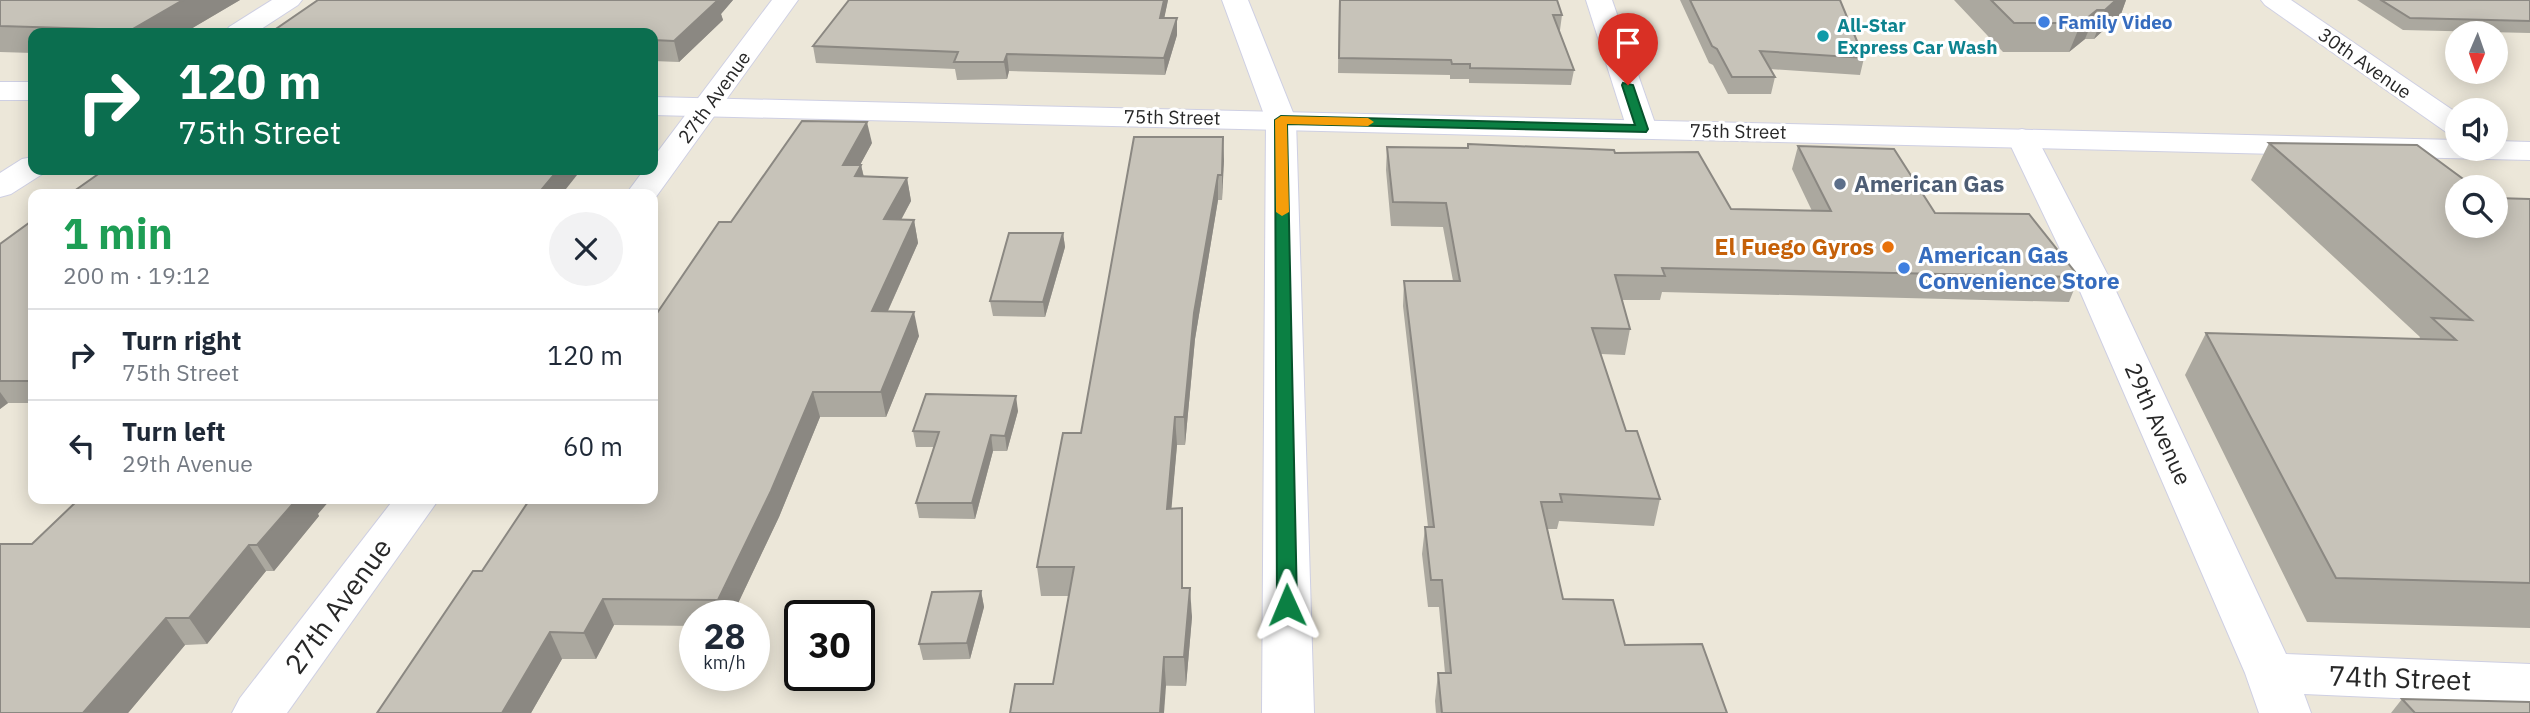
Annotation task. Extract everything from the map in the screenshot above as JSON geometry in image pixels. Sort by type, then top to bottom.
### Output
[{"type":"street","points":[[246,28],[289,0]]},
{"type":"street","name":"27th Avenue","points":[[658,172],[785,0]]},
{"type":"street","points":[[1235,0],[1281,120],[1289,713]]},
{"type":"street","points":[[1599,0],[1642,129]]},
{"type":"street","name":"30th Avenue","points":[[2274,0],[2445,119]]},
{"type":"street","points":[[0,90],[28,91]]},
{"type":"street","name":"75th Street","points":[[658,106],[2445,149]]},
{"type":"street","name":"29th Avenue","points":[[2022,138],[2097,289],[2278,693]]},
{"type":"street","name":"75th Street","points":[[2508,150],[2530,151]]},
{"type":"street","points":[[2508,161],[2530,176]]},
{"type":"street","points":[[0,187],[28,169]]},
{"type":"street","name":"27th Avenue","points":[[258,713],[413,504]]},
{"type":"street","name":"74th Street","points":[[2278,693],[2530,684]]},
{"type":"building","points":[[0,0],[183,0],[134,28],[0,26]]},
{"type":"building","points":[[318,0],[718,0],[674,41],[658,40],[658,28],[277,28]]},
{"type":"building","points":[[849,0],[1164,0],[1160,18],[1177,18],[1164,58],[1007,54],[1004,62],[954,62],[958,52],[813,46]]},
{"type":"building","points":[[1340,0],[1557,0],[1562,15],[1553,15],[1574,70],[1470,68],[1470,64],[1452,64],[1451,60],[1339,58]]},
{"type":"building","points":[[1690,0],[1840,0],[1864,58],[1760,51],[1775,77],[1732,77],[1717,49],[1712,46]]},
{"type":"building","points":[[1991,0],[2116,0],[2105,10],[2097,10],[2081,23],[2014,23]]},
{"type":"building","points":[[2381,0],[2530,0],[2530,21],[2410,18]]},
{"type":"building","points":[[802,121],[867,122],[843,165],[861,165],[855,176],[907,178],[884,219],[914,220],[872,311],[914,312],[881,392],[813,392],[771,491],[718,600],[603,599],[584,633],[550,632],[502,713],[377,713],[473,571],[482,571],[527,504],[658,504],[658,312],[719,222],[731,222]]},
{"type":"building","points":[[1134,137],[1223,137],[1222,175],[1218,175],[1194,313],[1184,417],[1175,417],[1167,509],[1182,508],[1182,588],[1190,588],[1184,657],[1164,657],[1160,713],[1010,713],[1015,684],[1053,684],[1074,567],[1037,567],[1063,433],[1081,433]]},
{"type":"building","points":[[2269,143],[2417,145],[2458,175],[2445,175],[2445,238],[2508,238],[2508,198],[2530,199],[2530,583],[2336,578],[2206,333],[2456,340],[2432,318],[2472,320]]},
{"type":"building","points":[[1468,144],[1614,150],[1615,153],[1698,152],[1731,209],[1831,211],[1798,146],[1894,149],[1935,213],[2029,214],[2079,277],[1662,268],[1665,276],[1615,275],[1630,329],[1592,328],[1626,431],[1637,431],[1660,499],[1560,494],[1562,502],[1541,502],[1563,599],[1613,600],[1625,645],[1702,644],[1727,713],[1442,713],[1438,673],[1451,673],[1442,580],[1431,580],[1425,527],[1434,527],[1404,281],[1460,281],[1446,203],[1393,202],[1387,147],[1468,148]]},
{"type":"building","points":[[97,175],[554,175],[542,189],[77,189]]},
{"type":"building","points":[[28,224],[28,381],[0,381],[0,244]]},
{"type":"building","points":[[1009,233],[1063,233],[1043,302],[990,301]]},
{"type":"building","points":[[926,394],[1016,396],[1005,436],[991,435],[972,503],[916,503],[939,432],[913,431]]},
{"type":"building","points":[[74,504],[293,504],[257,545],[249,545],[189,618],[166,618],[83,713],[0,713],[0,544],[32,544]]},
{"type":"building","points":[[981,591],[967,643],[919,644],[932,592]]},
{"type":"building","points":[[2402,699],[2530,702],[2530,713],[2415,713]]},
{"type":"slow traffic","points":[[1282,212],[1281,120],[1368,122]]},
{"type":"place","name":"Family Video","points":[[2044,22]]},
{"type":"place","name":"All-Star Express Car Wash","points":[[1823,36]]},
{"type":"place","name":"American Gas","points":[[1840,184]]},
{"type":"place","name":"El Fuego Gyros","points":[[1888,247]]},
{"type":"place","name":"American Gas Convenience Store","points":[[1904,268]]},
{"type":"route","points":[[1287,605],[1281,120],[1642,129],[1628,85]]}]
